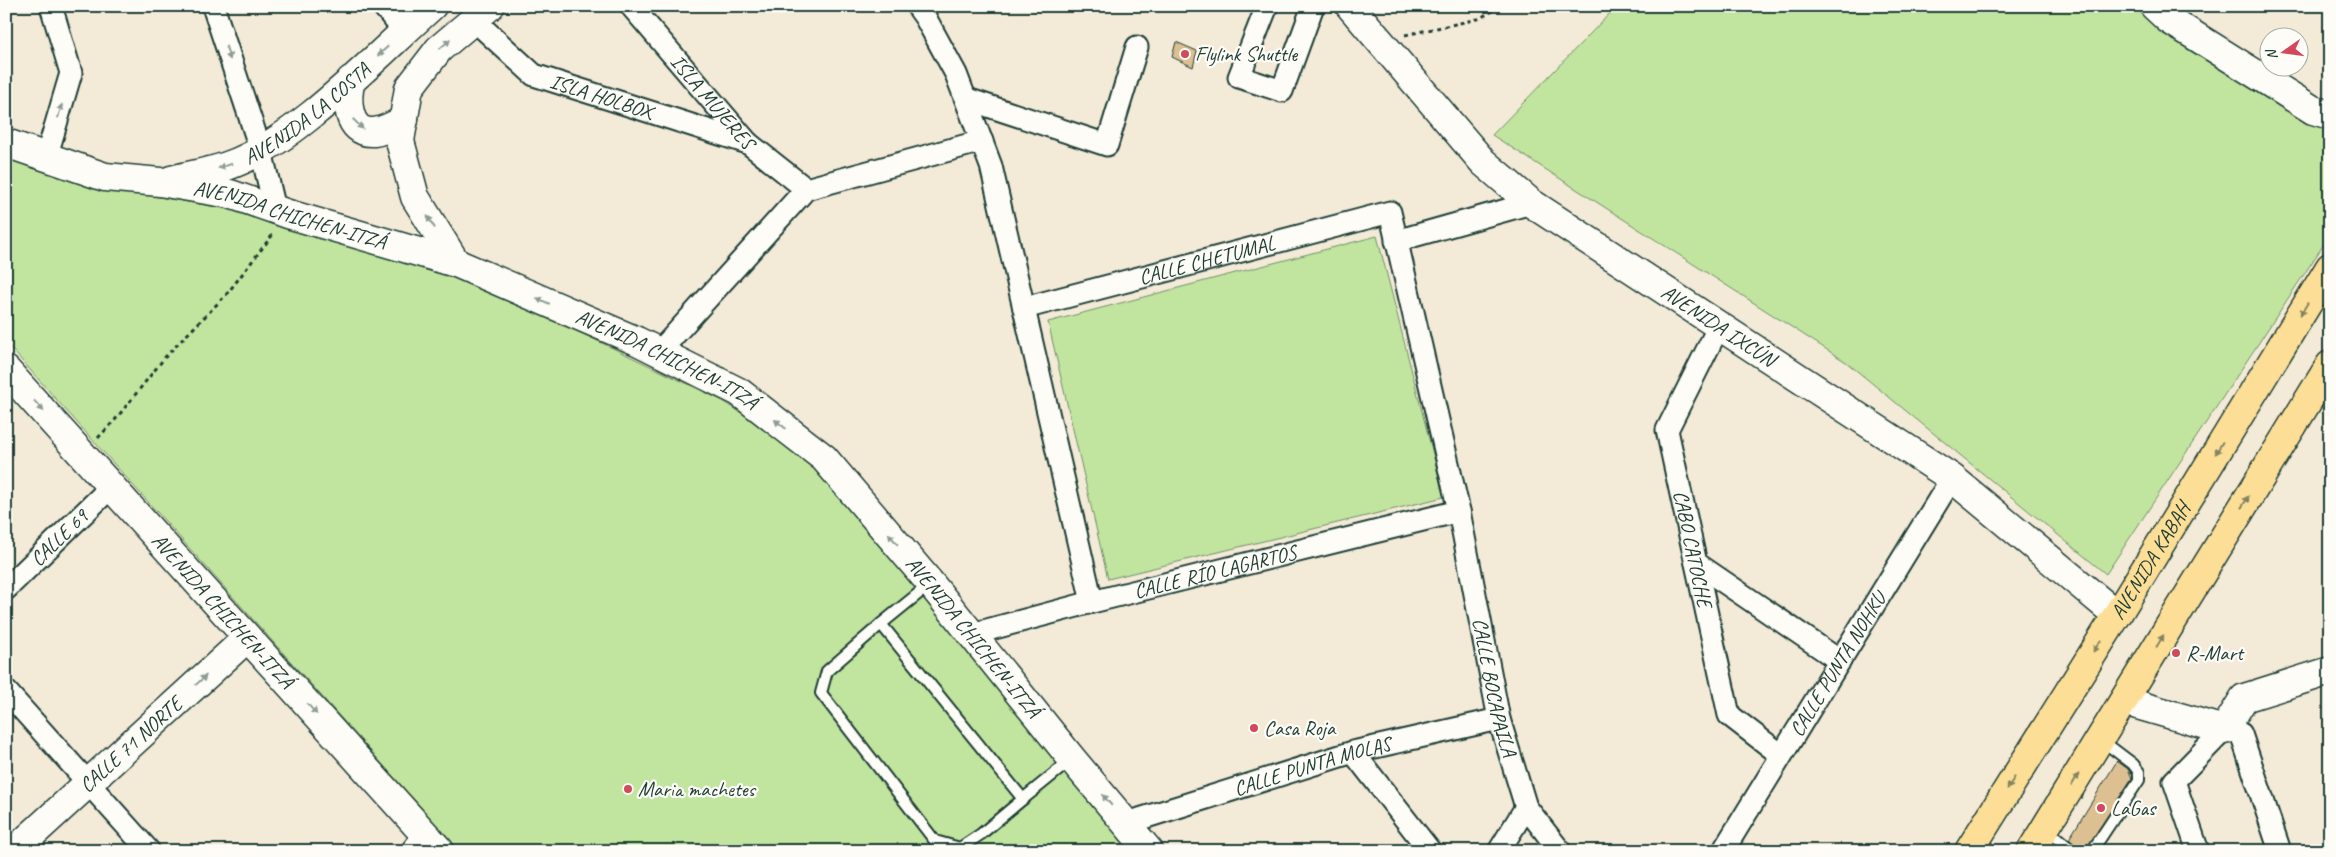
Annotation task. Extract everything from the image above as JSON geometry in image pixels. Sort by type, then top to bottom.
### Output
[{"type":"main road","name":"AVENIDA LA COSTA","points":[[160,182],[228,166],[261,151],[307,118],[432,6]]},
{"type":"main road","name":"AVENIDA IXCÚN","points":[[1350,6],[1483,162],[1531,203],[1952,478],[2117,615]]},
{"type":"main road","points":[[2154,6],[2168,19],[2313,110],[2330,115]]},
{"type":"main road","points":[[456,263],[415,197],[400,141],[409,88],[439,49],[482,13]]},
{"type":"main road","points":[[351,80],[347,95],[349,113],[354,123],[363,130],[373,132],[382,130],[404,120]]},
{"type":"main road","name":"AVENIDA CHICHEN-ITZÁ","points":[[6,143],[105,177],[160,182],[230,194],[281,212],[456,263],[659,352],[739,392],[824,458],[931,584],[1072,759],[1150,851]]},
{"type":"main road","name":"AVENIDA KABAH","points":[[1969,851],[2117,615],[2330,268]]},
{"type":"main road","points":[[2038,840],[2330,364]]},
{"type":"main road","name":"AVENIDA CHICHEN-ITZÁ","points":[[6,370],[112,486],[426,845]]},
{"type":"main road","name":"CALLE 71 NORTE","points":[[14,851],[246,638]]},
{"type":"main road","points":[[2124,701],[2233,732],[2244,698],[2330,671]]},
{"type":"street","points":[[46,158],[70,73],[51,6]]},
{"type":"street","points":[[212,6],[281,212]]},
{"type":"street","points":[[383,6],[404,31]]},
{"type":"street","name":"ISLA MUJERES","points":[[631,6],[748,143],[806,189]]},
{"type":"street","points":[[1267,6],[1239,77],[1282,91],[1313,6]]},
{"type":"street","points":[[924,10],[967,99],[990,166],[1092,602]]},
{"type":"street","name":"ISLA HOLBOX","points":[[482,13],[534,75],[748,143]]},
{"type":"street","points":[[967,99],[1107,145],[1136,47]]},
{"type":"street","points":[[659,352],[806,189],[982,141]]},
{"type":"street","points":[[1396,242],[1531,203]]},
{"type":"street","name":"CALLE CHETUMAL","points":[[1024,308],[1390,212]]},
{"type":"street","name":"CALLE BOCAPAILA","points":[[1390,212],[1459,511],[1499,718],[1526,807],[1560,851]]},
{"type":"street","name":"CABO CATOCHE","points":[[1719,326],[1667,430],[1729,715],[1781,755]]},
{"type":"street","name":"CALLE PUNTA NOHKU","points":[[1723,851],[1952,478]]},
{"type":"street","name":"CALLE 69","points":[[6,589],[112,486]]},
{"type":"street","name":"CALLE RÍO LAGARTOS","points":[[972,634],[1092,602],[1459,511]]},
{"type":"street","points":[[1696,563],[1840,661]]},
{"type":"street","points":[[6,691],[149,851]]},
{"type":"street","name":"CALLE PUNTA MOLAS","points":[[1127,823],[1353,752],[1499,718]]},
{"type":"street","points":[[2198,851],[2174,781],[2233,732],[2280,851]]},
{"type":"street","points":[[1353,752],[1430,851]]},
{"type":"street","points":[[1499,851],[1526,807]]},
{"type":"lane","points":[[931,584],[827,671],[821,693],[935,841],[960,848],[981,834],[1072,759]]},
{"type":"lane","points":[[881,624],[1023,799]]},
{"type":"lane","points":[[2092,851],[2139,780],[2140,772],[2133,764],[2100,739]]},
{"type":"lane","points":[[2038,840],[2072,851]]},
{"type":"path","points":[[1382,45],[1414,31],[1478,19],[1502,6]]},
{"type":"path","points":[[83,455],[115,420],[166,356],[226,295],[281,212]]},
{"type":"green space","points":[[1617,6],[2139,6],[2305,121],[2330,130],[2330,235],[2106,574],[1846,362],[1492,135]]},
{"type":"green space","points":[[6,155],[95,186],[263,215],[456,273],[723,401],[760,425],[816,466],[1131,851],[460,851],[6,343]]},
{"type":"green space","points":[[1377,236],[1444,497],[1108,579],[1048,322]]},
{"type":"building","name":"Flylink Shuttle","points":[[1176,42],[1197,51],[1193,67],[1172,57]]},
{"type":"building","name":"LaGas","points":[[2117,761],[2128,769],[2132,778],[2085,851],[2080,851],[2069,839]]},
{"type":"place","name":"Flylink Shuttle","points":[[1185,54]]},
{"type":"place","name":"R-Mart","points":[[2176,653]]},
{"type":"place","name":"Casa Roja","points":[[1254,728]]},
{"type":"place","name":"Maria machetes","points":[[628,789]]},
{"type":"place","name":"LaGas","points":[[2101,808]]}]
